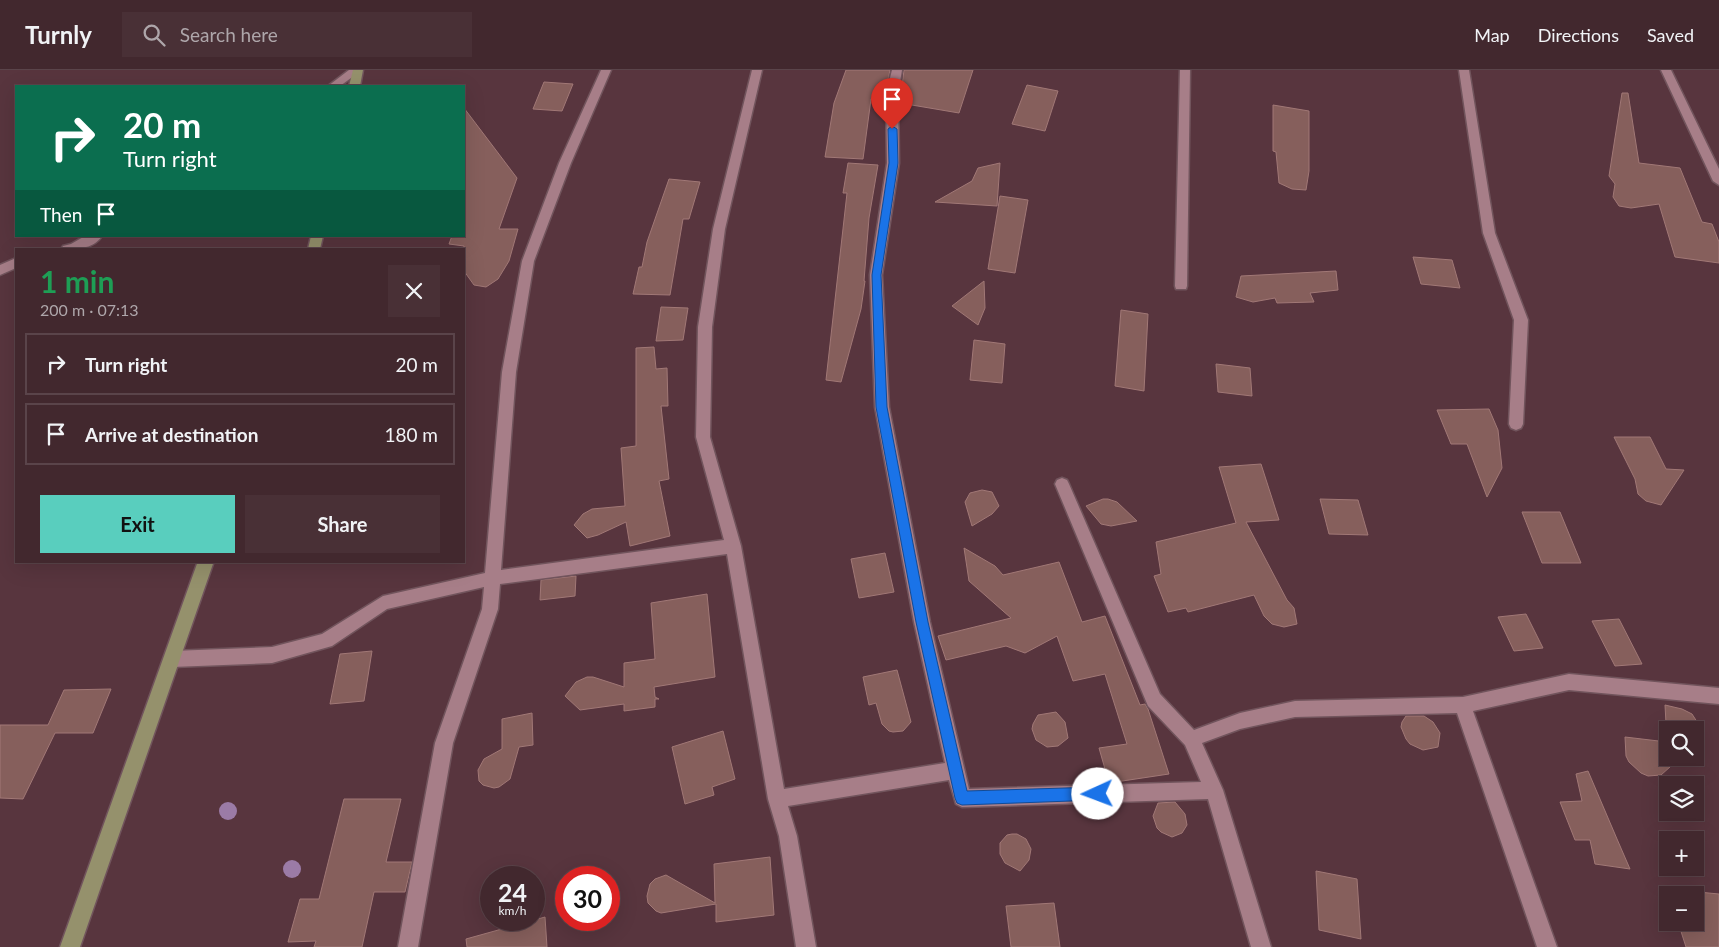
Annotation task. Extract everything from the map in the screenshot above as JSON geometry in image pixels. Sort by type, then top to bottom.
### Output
[{"type":"main road","points":[[355,85],[357,70]]},
{"type":"main road","points":[[70,947],[205,563]]},
{"type":"street","points":[[334,85],[357,70]]},
{"type":"street","points":[[408,947],[444,743],[490,609],[509,372],[528,261],[565,163],[606,70]]},
{"type":"street","points":[[757,70],[719,228],[705,327],[703,437],[733,546],[777,799],[788,836],[806,947]]},
{"type":"street","points":[[897,70],[892,94],[893,163],[876,275],[882,407],[922,622],[962,798],[1214,790]]},
{"type":"street","points":[[1181,286],[1185,70]]},
{"type":"street","points":[[1464,70],[1489,233],[1521,320],[1516,424]]},
{"type":"street","points":[[1666,70],[1719,181]]},
{"type":"street","points":[[74,248],[94,237]]},
{"type":"street","points":[[0,270],[15,262]]},
{"type":"street","points":[[1062,484],[1154,700],[1192,739],[1214,790],[1261,947]]},
{"type":"street","points":[[172,659],[272,655],[326,641],[383,603],[492,578],[733,546]]},
{"type":"street","points":[[1192,739],[1240,721],[1295,709],[1463,704],[1569,682],[1719,697]]},
{"type":"street","points":[[1463,704],[1546,947]]},
{"type":"street","points":[[777,799],[955,770]]},
{"type":"building","points":[[846,70],[890,70],[884,101],[871,99],[863,159],[825,157],[834,103]]},
{"type":"building","points":[[904,70],[973,70],[959,113],[900,103]]},
{"type":"building","points":[[544,82],[573,84],[562,111],[533,109]]},
{"type":"building","points":[[1027,85],[1058,91],[1045,131],[1012,124]]},
{"type":"building","points":[[1622,93],[1628,93],[1639,163],[1680,168],[1702,222],[1712,224],[1719,242],[1719,263],[1675,257],[1659,204],[1631,208],[1619,206],[1613,197],[1615,184],[1609,176]]},
{"type":"building","points":[[1273,105],[1309,111],[1309,171],[1306,190],[1292,189],[1279,183],[1276,152],[1273,151]]},
{"type":"building","points":[[465,109],[517,178],[499,229],[518,229],[509,261],[498,279],[486,287],[474,285],[465,272],[464,246],[449,244],[452,237],[465,237]]},
{"type":"building","points":[[848,163],[878,165],[869,218],[865,281],[861,309],[841,382],[826,380],[847,193],[843,193]]},
{"type":"building","points":[[1000,163],[997,206],[935,202],[972,181],[978,168]]},
{"type":"building","points":[[669,179],[700,182],[689,219],[683,219],[670,295],[633,294],[639,267],[642,267],[647,242]]},
{"type":"building","points":[[1000,196],[1028,200],[1015,273],[988,269]]},
{"type":"building","points":[[1413,257],[1452,260],[1460,288],[1421,284]]},
{"type":"building","points":[[1336,271],[1338,290],[1310,293],[1314,302],[1277,303],[1275,298],[1253,302],[1236,297],[1241,276]]},
{"type":"building","points":[[984,281],[985,308],[978,325],[952,306]]},
{"type":"building","points":[[661,307],[688,308],[683,340],[656,341]]},
{"type":"building","points":[[1121,310],[1148,314],[1144,391],[1115,386]]},
{"type":"building","points":[[974,340],[1005,344],[1002,383],[970,380]]},
{"type":"building","points":[[654,347],[656,369],[667,368],[668,406],[661,406],[669,479],[659,481],[670,536],[630,546],[626,522],[587,538],[574,525],[583,514],[592,509],[625,506],[621,448],[636,446],[636,348]]},
{"type":"building","points":[[1216,364],[1250,368],[1252,396],[1218,392]]},
{"type":"building","points":[[1489,409],[1498,430],[1502,468],[1487,497],[1467,444],[1451,444],[1437,410]]},
{"type":"building","points":[[1614,437],[1650,437],[1666,469],[1684,470],[1661,505],[1646,501],[1638,494],[1635,479]]},
{"type":"building","points":[[1261,464],[1279,520],[1246,522],[1287,600],[1294,608],[1297,624],[1284,627],[1272,624],[1264,616],[1254,595],[1188,612],[1186,608],[1168,612],[1154,576],[1161,574],[1156,542],[1236,523],[1219,467]]},
{"type":"building","points":[[982,490],[992,492],[999,506],[992,514],[972,526],[965,502],[970,493]]},
{"type":"building","points":[[1103,499],[1117,502],[1137,521],[1111,526],[1101,524],[1086,506]]},
{"type":"building","points":[[1320,499],[1358,500],[1368,535],[1329,534]]},
{"type":"building","points":[[1522,512],[1560,512],[1581,563],[1542,563]]},
{"type":"building","points":[[964,548],[995,566],[1003,575],[1059,562],[1082,622],[1105,616],[1140,705],[1145,704],[1148,709],[1169,774],[1109,783],[1099,748],[1127,744],[1105,674],[1073,681],[1057,636],[1025,653],[1006,646],[946,660],[938,636],[1011,618],[969,581]]},
{"type":"building","points":[[885,553],[894,592],[859,598],[851,559]]},
{"type":"building","points":[[576,576],[575,596],[540,600],[541,580]]},
{"type":"building","points":[[707,594],[715,677],[654,687],[655,697],[659,699],[655,699],[655,707],[624,711],[624,704],[580,710],[565,696],[576,682],[587,677],[593,677],[624,687],[624,663],[655,659],[651,603]]},
{"type":"building","points":[[1526,614],[1543,648],[1514,651],[1498,617]]},
{"type":"building","points":[[1619,619],[1642,664],[1615,666],[1592,621]]},
{"type":"building","points":[[372,651],[364,701],[330,704],[340,654]]},
{"type":"building","points":[[897,670],[911,722],[903,731],[893,732],[889,731],[882,724],[876,703],[869,705],[863,677]]},
{"type":"building","points":[[111,689],[93,733],[55,733],[23,799],[0,798],[0,725],[48,725],[64,690]]},
{"type":"building","points":[[1665,705],[1682,709],[1692,714],[1696,721],[1666,721]]},
{"type":"building","points":[[1056,712],[1065,722],[1068,738],[1058,746],[1047,747],[1036,740],[1032,729],[1033,724],[1038,715]]},
{"type":"building","points":[[532,713],[533,745],[519,747],[510,779],[499,787],[494,788],[483,785],[479,781],[478,770],[484,759],[502,749],[502,719]]},
{"type":"building","points":[[1406,716],[1424,716],[1433,722],[1440,733],[1438,747],[1423,750],[1410,744],[1401,727]]},
{"type":"building","points":[[723,731],[735,779],[712,787],[714,795],[685,804],[672,747]]},
{"type":"building","points":[[1625,737],[1659,741],[1659,766],[1671,766],[1661,775],[1648,776],[1641,773],[1629,762],[1626,756]]},
{"type":"building","points":[[1588,771],[1630,869],[1595,864],[1590,840],[1575,840],[1560,802],[1582,801],[1576,774]]},
{"type":"building","points":[[344,799],[401,799],[386,862],[412,862],[405,892],[374,892],[362,947],[314,947],[316,941],[288,942],[300,899],[319,899]]},
{"type":"building","points":[[1175,802],[1185,814],[1187,825],[1182,833],[1172,837],[1157,828],[1153,816],[1158,803]]},
{"type":"building","points":[[1017,834],[1026,839],[1031,849],[1029,860],[1020,871],[1005,863],[1000,854],[1000,843],[1007,835]]},
{"type":"building","points":[[770,857],[774,915],[716,922],[716,904],[661,913],[648,903],[647,896],[650,884],[655,879],[666,875],[715,903],[714,864]]},
{"type":"building","points":[[1316,871],[1357,879],[1361,939],[1319,930]]},
{"type":"building","points":[[1704,893],[1719,894],[1719,947],[1686,947],[1681,931],[1704,931]]},
{"type":"building","points":[[1054,903],[1060,947],[1011,947],[1006,906]]},
{"type":"building","points":[[545,917],[547,947],[467,947],[466,939],[495,931],[545,931]]},
{"type":"route","points":[[892,129],[893,163],[876,275],[882,407],[922,622],[962,798],[1098,794]]}]
